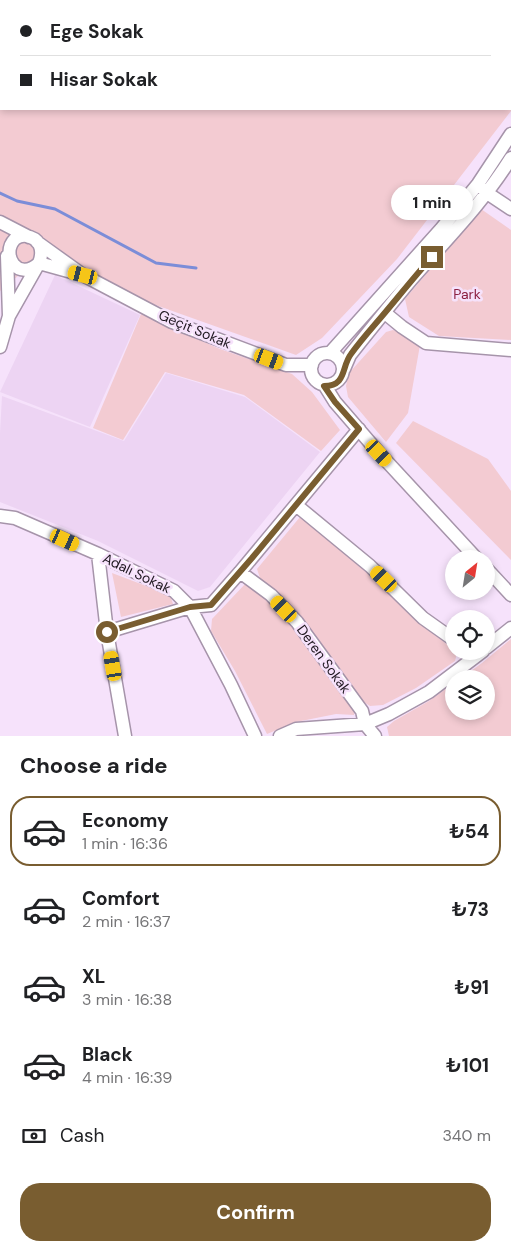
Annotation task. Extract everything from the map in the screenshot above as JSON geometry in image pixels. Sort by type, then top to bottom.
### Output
[{"type":"street","points":[[344,369],[341,360],[330,353],[317,356],[311,371],[312,376],[319,384],[324,386],[330,386],[340,380],[350,355],[483,188],[511,134]]},
{"type":"street","points":[[330,353],[441,230],[483,188],[499,177],[511,158]]},
{"type":"street","points":[[483,188],[511,209]]},
{"type":"street","points":[[0,222],[33,239],[83,275]]},
{"type":"street","points":[[0,347],[10,316],[42,254],[40,246],[33,239],[24,236],[13,240],[7,250],[4,251]]},
{"type":"street","points":[[4,251],[9,261],[18,269],[29,270],[38,263]]},
{"type":"street","points":[[4,251],[10,316]]},
{"type":"street","points":[[38,263],[83,275]]},
{"type":"street","name":"Geçit Sokak","points":[[83,275],[172,322],[286,365],[312,365]]},
{"type":"street","points":[[385,313],[426,343],[511,350]]},
{"type":"street","points":[[324,386],[335,402],[379,453],[469,550]]},
{"type":"street","points":[[107,632],[190,607],[211,605],[359,429]]},
{"type":"street","points":[[296,505],[370,566],[424,618],[445,633]]},
{"type":"street","name":"Adalı Sokak","points":[[0,516],[15,518],[98,554],[174,591],[190,607],[231,685],[255,736]]},
{"type":"street","points":[[98,554],[107,632],[124,736]]},
{"type":"street","name":"Deren Sokak","points":[[240,572],[271,595],[297,622],[362,711],[365,724],[374,736]]},
{"type":"street","points":[[495,578],[511,595]]},
{"type":"street","points":[[495,640],[511,628]]},
{"type":"street","points":[[280,736],[296,729],[365,724],[389,714],[429,692],[469,660]]},
{"type":"street","points":[[360,736],[365,724]]},
{"type":"shaded area","points":[[55,275],[140,315],[90,427],[0,392]]},
{"type":"shaded area","points":[[166,373],[245,397],[320,452],[210,587],[198,591],[98,541],[0,502],[2,396],[124,441]]},
{"type":"green space","points":[[0,110],[511,110],[397,259],[322,338],[296,355],[147,302],[54,258],[36,261],[0,291]]},
{"type":"green space","name":"Park","points":[[481,209],[511,230],[511,340],[439,336],[409,317],[405,299]]},
{"type":"green space","points":[[141,314],[220,349],[292,374],[312,392],[340,430],[321,451],[244,395],[165,372],[123,440],[93,428]]},
{"type":"green space","points":[[393,330],[400,332],[420,345],[408,413],[386,442],[348,397],[346,386],[349,373],[386,332]]},
{"type":"green space","points":[[413,421],[488,459],[511,491],[511,560],[396,443]]},
{"type":"green space","points":[[300,517],[306,518],[365,569],[417,620],[445,643],[445,660],[455,661],[416,688],[383,705],[370,706],[359,699],[303,619],[260,578],[257,569]]},
{"type":"green space","points":[[112,573],[170,595],[173,604],[121,617]]},
{"type":"green space","points":[[246,583],[270,599],[296,627],[355,708],[354,715],[336,714],[296,722],[267,734],[235,671],[211,631],[212,619]]},
{"type":"green space","points":[[511,639],[511,736],[389,736],[387,727],[394,721],[445,689],[445,720],[495,720],[495,670],[472,670],[486,660],[495,660],[495,652]]},
{"type":"waterway","points":[[0,193],[17,201],[55,209],[156,263],[196,268]]},
{"type":"route","points":[[107,632],[190,607],[211,605],[240,572],[359,429],[335,402],[324,386],[330,386],[340,380],[350,355],[432,257]]}]
